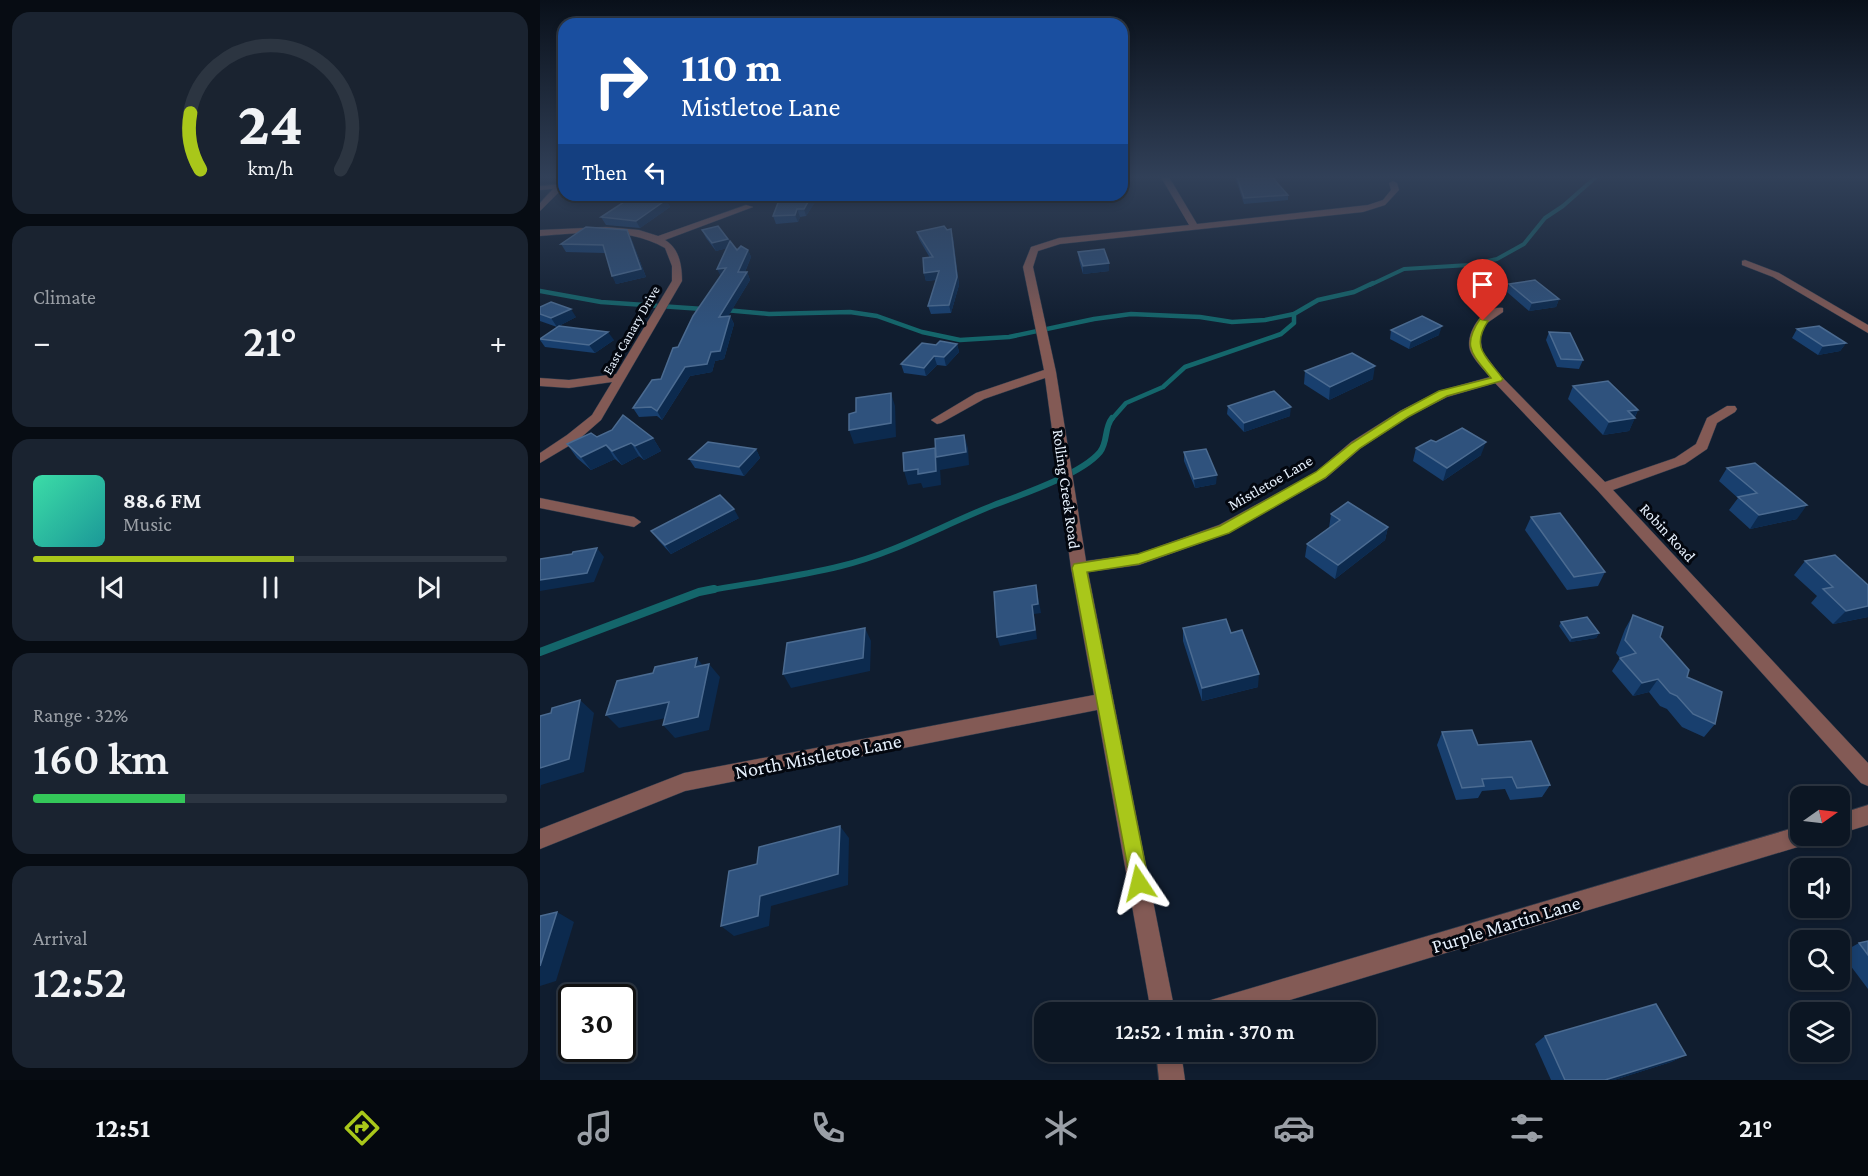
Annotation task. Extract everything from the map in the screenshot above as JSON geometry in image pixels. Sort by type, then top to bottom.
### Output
[{"type":"street","points":[[540,233],[603,229],[648,235],[659,239],[692,227]]},
{"type":"street","name":"Rolling Creek Road","points":[[1161,1002],[1079,568],[1050,372],[1028,267],[1034,249],[1059,241],[1181,227]]},
{"type":"street","name":"East Canary Drive","points":[[540,459],[572,438],[597,417],[677,281],[674,256],[669,246],[659,239]]},
{"type":"street","points":[[1745,263],[1776,275],[1868,330]]},
{"type":"street","name":"Robin Road","points":[[1499,310],[1483,321],[1475,334],[1476,351],[1497,379],[1603,488],[1868,777]]},
{"type":"street","points":[[937,420],[980,396],[1050,372]]},
{"type":"street","points":[[540,382],[569,384],[622,376]]},
{"type":"street","name":"Mistletoe Lane","points":[[1079,568],[1139,559],[1224,529],[1321,475],[1356,445],[1404,414],[1443,394],[1497,379]]},
{"type":"street","points":[[1603,488],[1680,461],[1701,446],[1712,421],[1731,409]]},
{"type":"street","points":[[540,503],[634,522]]},
{"type":"street","name":"North Mistletoe Lane","points":[[540,839],[684,782],[1104,701]]},
{"type":"street","points":[[1850,821],[1868,815]]},
{"type":"street","name":"Purple Martin Lane","points":[[1245,1002],[1790,839]]},
{"type":"street","points":[[1170,1062],[1172,1080]]},
{"type":"building","points":[[585,227],[627,230],[641,269],[612,276],[603,245],[561,244]]},
{"type":"building","points":[[719,227],[728,239],[712,243],[702,230]]},
{"type":"building","points":[[938,227],[951,229],[957,277],[949,305],[928,306],[939,271],[924,273],[923,258],[933,257],[917,232]]},
{"type":"building","points":[[730,241],[737,250],[741,246],[748,250],[738,272],[747,272],[719,317],[730,316],[720,351],[711,352],[707,364],[685,367],[657,411],[651,407],[633,408],[652,380],[661,379],[673,348],[678,347],[693,316],[726,268],[717,269]]},
{"type":"building","points":[[1104,249],[1109,263],[1083,266],[1078,252]]},
{"type":"building","points":[[1535,280],[1559,299],[1532,303],[1509,284]]},
{"type":"building","points":[[551,302],[571,309],[551,318],[540,314],[540,307]]},
{"type":"building","points":[[1422,316],[1442,326],[1411,341],[1391,330]]},
{"type":"building","points":[[559,326],[608,332],[589,345],[540,339]]},
{"type":"building","points":[[1819,326],[1846,343],[1823,346],[1797,329]]},
{"type":"building","points":[[1549,332],[1570,333],[1583,360],[1561,359]]},
{"type":"building","points":[[940,341],[957,344],[944,357],[934,356],[924,368],[901,364],[922,343],[936,345]]},
{"type":"building","points":[[1352,353],[1375,366],[1330,387],[1305,371]]},
{"type":"building","points":[[1608,381],[1638,410],[1628,411],[1635,418],[1609,422],[1573,386]]},
{"type":"building","points":[[1274,391],[1291,407],[1244,423],[1228,406]]},
{"type":"building","points":[[891,393],[891,423],[849,430],[849,414],[856,412],[856,398]]},
{"type":"building","points":[[623,415],[653,438],[635,446],[631,443],[612,451],[606,445],[581,457],[567,444],[591,433],[597,437],[612,430]]},
{"type":"building","points":[[1462,428],[1486,442],[1447,468],[1416,448],[1431,440],[1436,442]]},
{"type":"building","points":[[964,435],[966,452],[936,457],[935,439]]},
{"type":"building","points":[[708,442],[756,449],[739,467],[689,459]]},
{"type":"building","points":[[935,448],[936,471],[918,474],[918,469],[904,471],[903,453]]},
{"type":"building","points":[[1206,449],[1217,475],[1194,479],[1184,452]]},
{"type":"building","points":[[1755,463],[1807,505],[1759,515],[1738,497],[1757,493],[1727,468]]},
{"type":"building","points":[[720,495],[734,509],[665,545],[651,531]]},
{"type":"building","points":[[1348,502],[1388,527],[1338,565],[1307,544],[1340,520],[1331,514]]},
{"type":"building","points":[[1560,513],[1605,572],[1574,577],[1531,517]]},
{"type":"building","points":[[597,548],[587,573],[540,580],[540,559]]},
{"type":"building","points":[[1835,555],[1868,585],[1868,606],[1846,611],[1823,589],[1833,587],[1805,561]]},
{"type":"building","points":[[1036,585],[1038,604],[1032,605],[1035,630],[997,637],[994,592]]},
{"type":"building","points":[[1633,615],[1663,627],[1660,637],[1689,670],[1687,677],[1722,692],[1715,724],[1693,714],[1658,679],[1642,683],[1620,658],[1636,653],[1625,640]]},
{"type":"building","points":[[1587,617],[1599,633],[1572,638],[1561,622]]},
{"type":"building","points":[[1226,619],[1231,633],[1242,630],[1259,674],[1202,688],[1183,628]]},
{"type":"building","points":[[865,628],[863,658],[783,674],[787,643]]},
{"type":"building","points":[[697,658],[695,667],[709,664],[698,717],[663,725],[669,702],[606,715],[617,681],[653,673],[655,667]]},
{"type":"building","points":[[580,700],[569,759],[540,768],[540,716],[551,713],[552,708]]},
{"type":"building","points":[[1472,730],[1478,745],[1531,741],[1550,785],[1517,788],[1512,777],[1482,779],[1484,786],[1462,788],[1442,732]]},
{"type":"building","points":[[840,826],[838,874],[760,896],[758,916],[721,926],[729,871],[757,864],[759,847]]},
{"type":"building","points":[[557,912],[540,966],[540,916]]},
{"type":"building","points":[[1868,941],[1868,955],[1859,943]]},
{"type":"building","points":[[1656,1004],[1686,1055],[1605,1080],[1565,1080],[1545,1036]]},
{"type":"waterway","points":[[1370,285],[1404,269],[1469,265],[1497,259],[1524,244],[1537,227]]},
{"type":"waterway","points":[[1294,314],[1318,300],[1354,292],[1373,283]]},
{"type":"waterway","points":[[540,291],[601,302],[703,309]]},
{"type":"waterway","points":[[725,310],[769,314],[850,312],[877,316],[922,332],[960,340],[1009,337],[1094,319],[1131,314],[1200,317],[1232,322],[1265,320],[1294,314]]},
{"type":"waterway","points":[[1111,420],[1126,403],[1163,387],[1185,367],[1281,334],[1294,323],[1294,314]]},
{"type":"waterway","points":[[706,591],[808,573],[881,554],[1050,483],[1080,468],[1100,452],[1111,420]]},
{"type":"waterway","points":[[540,652],[699,592],[714,589]]},
{"type":"route","points":[[1139,883],[1079,568],[1139,559],[1224,529],[1321,475],[1356,445],[1404,414],[1443,394],[1497,379],[1476,351],[1475,334],[1483,321]]}]
